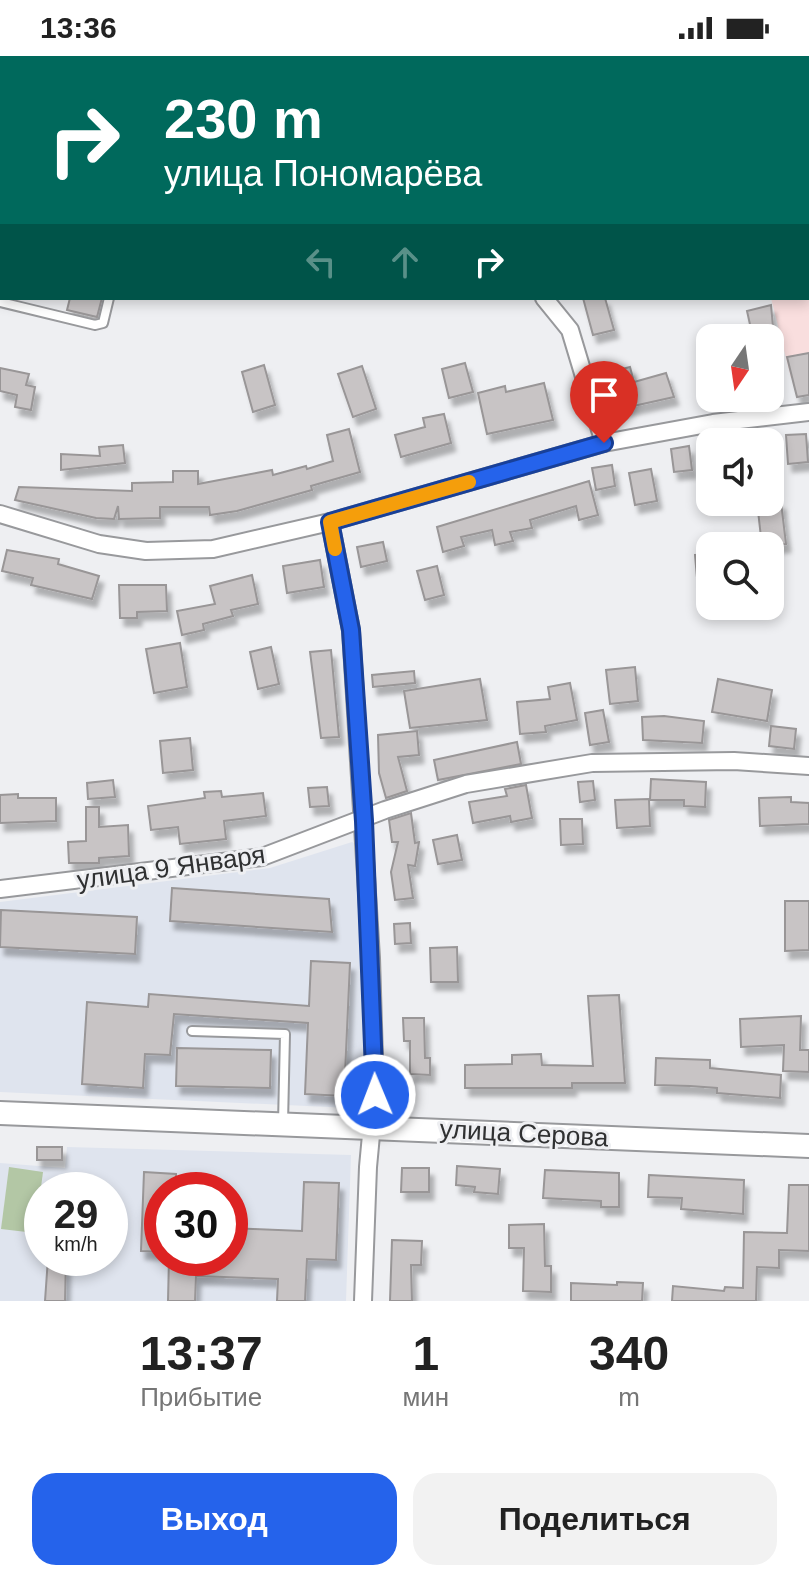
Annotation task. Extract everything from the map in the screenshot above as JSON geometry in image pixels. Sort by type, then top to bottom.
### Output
[{"type":"main road","name":"улица Серова","points":[[0,1113],[809,1146]]},
{"type":"street","points":[[546,300],[570,330],[604,443]]},
{"type":"street","points":[[0,514],[99,544],[146,551],[213,549],[330,522],[604,443],[713,423],[809,412]]},
{"type":"street","points":[[330,522],[351,630],[364,821],[375,1092],[363,1299]]},
{"type":"street","name":"улица 9 Января","points":[[0,889],[262,857],[364,821],[385,810],[466,784],[592,763],[734,761],[809,766]]},
{"type":"lane","points":[[0,302],[95,325],[103,323],[109,300]]},
{"type":"lane","points":[[192,1031],[285,1034],[283,1123]]},
{"type":"shaded area","points":[[772,300],[809,300],[809,375],[791,378],[784,350],[784,324],[778,324]]},
{"type":"shaded area","points":[[352,842],[360,847],[366,1051],[364,1090],[357,1104],[350,1108],[0,1092],[0,902],[270,868]]},
{"type":"shaded area","points":[[67,1147],[351,1155],[346,1301],[0,1301],[0,1163],[65,1168]]},
{"type":"green space","points":[[9,1167],[43,1172],[24,1172],[24,1232],[1,1229]]},
{"type":"building","points":[[70,300],[101,300],[97,317],[67,310]]},
{"type":"building","points":[[584,300],[606,300],[614,330],[593,335]]},
{"type":"building","points":[[771,305],[773,324],[750,324],[747,311]]},
{"type":"building","points":[[809,353],[809,395],[797,397],[787,357]]},
{"type":"building","points":[[465,363],[473,392],[449,398],[442,369]]},
{"type":"building","points":[[264,365],[275,405],[253,412],[242,372]]},
{"type":"building","points":[[362,366],[376,409],[353,417],[338,374]]},
{"type":"building","points":[[630,367],[634,382],[666,373],[674,397],[611,411],[602,374]]},
{"type":"building","points":[[0,368],[29,374],[26,385],[35,387],[31,410],[15,407],[17,395],[0,391]]},
{"type":"building","points":[[544,383],[553,420],[487,434],[478,393],[505,386],[506,392]]},
{"type":"building","points":[[444,414],[451,443],[401,457],[395,435],[425,427],[423,418]]},
{"type":"building","points":[[349,429],[360,472],[311,486],[312,490],[237,511],[210,515],[209,507],[160,507],[160,518],[119,519],[118,506],[114,519],[96,518],[15,500],[19,487],[132,491],[132,483],[173,482],[173,471],[198,471],[198,484],[272,470],[273,475],[306,466],[307,469],[333,461],[327,435]]},
{"type":"building","points":[[806,434],[808,462],[788,464],[786,435]]},
{"type":"building","points":[[123,445],[125,463],[61,470],[61,454],[100,456],[99,447]]},
{"type":"building","points":[[689,446],[692,470],[674,472],[671,449]]},
{"type":"building","points":[[612,465],[615,486],[596,490],[592,468]]},
{"type":"building","points":[[651,469],[657,501],[635,505],[629,473]]},
{"type":"building","points":[[589,481],[598,515],[579,520],[576,506],[530,520],[532,528],[510,532],[513,541],[495,545],[492,530],[461,537],[464,546],[443,552],[437,527]]},
{"type":"building","points":[[759,516],[783,516],[786,544],[784,532],[760,532]]},
{"type":"building","points":[[383,542],[387,561],[361,567],[357,547]]},
{"type":"building","points":[[7,550],[59,559],[58,564],[99,576],[92,599],[31,585],[33,578],[2,571]]},
{"type":"building","points":[[320,560],[324,587],[287,593],[283,566]]},
{"type":"building","points":[[437,566],[444,595],[425,600],[417,571]]},
{"type":"building","points":[[252,575],[258,604],[231,610],[233,616],[203,624],[204,630],[182,635],[177,611],[215,604],[210,586]]},
{"type":"building","points":[[119,585],[166,585],[167,611],[137,612],[137,618],[120,618]]},
{"type":"building","points":[[180,643],[187,687],[154,693],[146,649]]},
{"type":"building","points":[[271,647],[279,684],[258,689],[250,652]]},
{"type":"building","points":[[331,650],[339,737],[321,738],[310,652]]},
{"type":"building","points":[[635,667],[638,701],[610,704],[606,670]]},
{"type":"building","points":[[414,671],[415,683],[373,687],[372,675]]},
{"type":"building","points":[[480,679],[487,720],[410,728],[404,691]]},
{"type":"building","points":[[718,679],[772,690],[767,721],[712,712]]},
{"type":"building","points":[[570,683],[577,720],[545,726],[546,732],[520,734],[517,702],[550,699],[548,687]]},
{"type":"building","points":[[603,710],[609,742],[590,745],[585,713]]},
{"type":"building","points":[[664,716],[704,721],[702,743],[643,740],[642,717]]},
{"type":"building","points":[[771,726],[796,729],[794,749],[769,746]]},
{"type":"building","points":[[417,731],[419,755],[398,757],[407,791],[386,798],[379,773],[378,735]]},
{"type":"building","points":[[190,738],[193,770],[163,773],[160,741]]},
{"type":"building","points":[[517,742],[521,764],[438,780],[434,760]]},
{"type":"building","points":[[651,779],[706,782],[705,807],[684,806],[684,800],[650,800]]},
{"type":"building","points":[[113,780],[115,797],[88,799],[87,783]]},
{"type":"building","points":[[593,781],[595,800],[580,802],[578,782]]},
{"type":"building","points":[[526,785],[532,818],[511,822],[510,816],[473,823],[469,802],[507,796],[505,789]]},
{"type":"building","points":[[327,787],[329,806],[310,807],[308,788]]},
{"type":"building","points":[[221,791],[222,797],[263,793],[266,816],[224,821],[226,839],[180,844],[178,827],[151,830],[148,806],[205,798],[204,792]]},
{"type":"building","points":[[18,794],[18,798],[56,798],[56,821],[0,823],[0,795]]},
{"type":"building","points":[[791,797],[791,802],[809,803],[809,824],[760,826],[759,798]]},
{"type":"building","points":[[649,799],[650,826],[617,828],[615,800]]},
{"type":"building","points":[[86,807],[99,807],[99,827],[128,825],[129,856],[99,858],[99,863],[69,863],[68,842],[86,841]]},
{"type":"building","points":[[411,813],[415,843],[419,842],[415,866],[408,865],[413,898],[395,900],[391,872],[398,842],[392,842],[389,820]]},
{"type":"building","points":[[560,819],[582,819],[583,844],[561,845]]},
{"type":"building","points":[[457,835],[462,860],[438,864],[433,840]]},
{"type":"building","points":[[172,888],[329,899],[332,932],[170,921]]},
{"type":"building","points":[[785,901],[809,901],[809,950],[785,951]]},
{"type":"building","points":[[1,910],[137,917],[135,954],[0,947]]},
{"type":"building","points":[[410,923],[411,943],[395,944],[394,924]]},
{"type":"building","points":[[457,947],[458,982],[431,982],[430,948]]},
{"type":"building","points":[[311,961],[350,963],[344,1096],[305,1094],[308,1023],[174,1014],[170,1055],[145,1054],[143,1088],[82,1084],[87,1002],[148,1007],[149,994],[309,1006]]},
{"type":"building","points":[[619,995],[625,1083],[572,1083],[572,1088],[465,1088],[465,1065],[512,1064],[512,1055],[541,1054],[542,1065],[593,1066],[588,996]]},
{"type":"building","points":[[801,1016],[800,1050],[809,1050],[809,1072],[783,1071],[784,1045],[741,1047],[740,1019]]},
{"type":"building","points":[[403,1018],[424,1018],[425,1058],[430,1058],[430,1075],[410,1074],[410,1041],[404,1041]]},
{"type":"building","points":[[177,1048],[271,1050],[270,1088],[176,1086]]},
{"type":"building","points":[[656,1058],[710,1060],[710,1068],[781,1075],[780,1098],[717,1093],[717,1088],[655,1085]]},
{"type":"building","points":[[37,1147],[62,1147],[62,1160],[37,1160]]},
{"type":"building","points":[[457,1166],[500,1169],[498,1194],[474,1192],[475,1187],[456,1185]]},
{"type":"building","points":[[402,1168],[429,1168],[429,1192],[401,1192]]},
{"type":"building","points":[[545,1170],[619,1173],[619,1207],[601,1207],[601,1201],[543,1198]]},
{"type":"building","points":[[144,1172],[144,1251],[141,1251]]},
{"type":"building","points":[[649,1175],[744,1180],[743,1214],[681,1209],[682,1198],[648,1197]]},
{"type":"building","points":[[304,1182],[339,1183],[336,1260],[307,1259],[305,1301],[277,1301],[278,1279],[196,1276],[248,1276],[248,1229],[302,1231]]},
{"type":"building","points":[[789,1185],[809,1185],[809,1251],[779,1250],[779,1268],[757,1267],[756,1301],[672,1301],[673,1286],[724,1291],[725,1287],[743,1288],[744,1232],[787,1233]]},
{"type":"building","points":[[544,1224],[545,1266],[551,1266],[551,1292],[523,1291],[524,1248],[509,1248],[509,1225]]},
{"type":"building","points":[[392,1240],[422,1241],[421,1265],[411,1265],[412,1301],[390,1301]]},
{"type":"building","points":[[47,1276],[66,1276],[65,1301],[45,1301]]},
{"type":"building","points":[[169,1276],[196,1276],[195,1301],[168,1301]]},
{"type":"building","points":[[617,1282],[643,1283],[642,1301],[571,1301],[571,1283],[617,1285]]},
{"type":"slow traffic","points":[[335,549],[330,522],[469,482]]},
{"type":"route","points":[[375,1095],[364,821],[351,630],[330,522],[604,443]]}]
